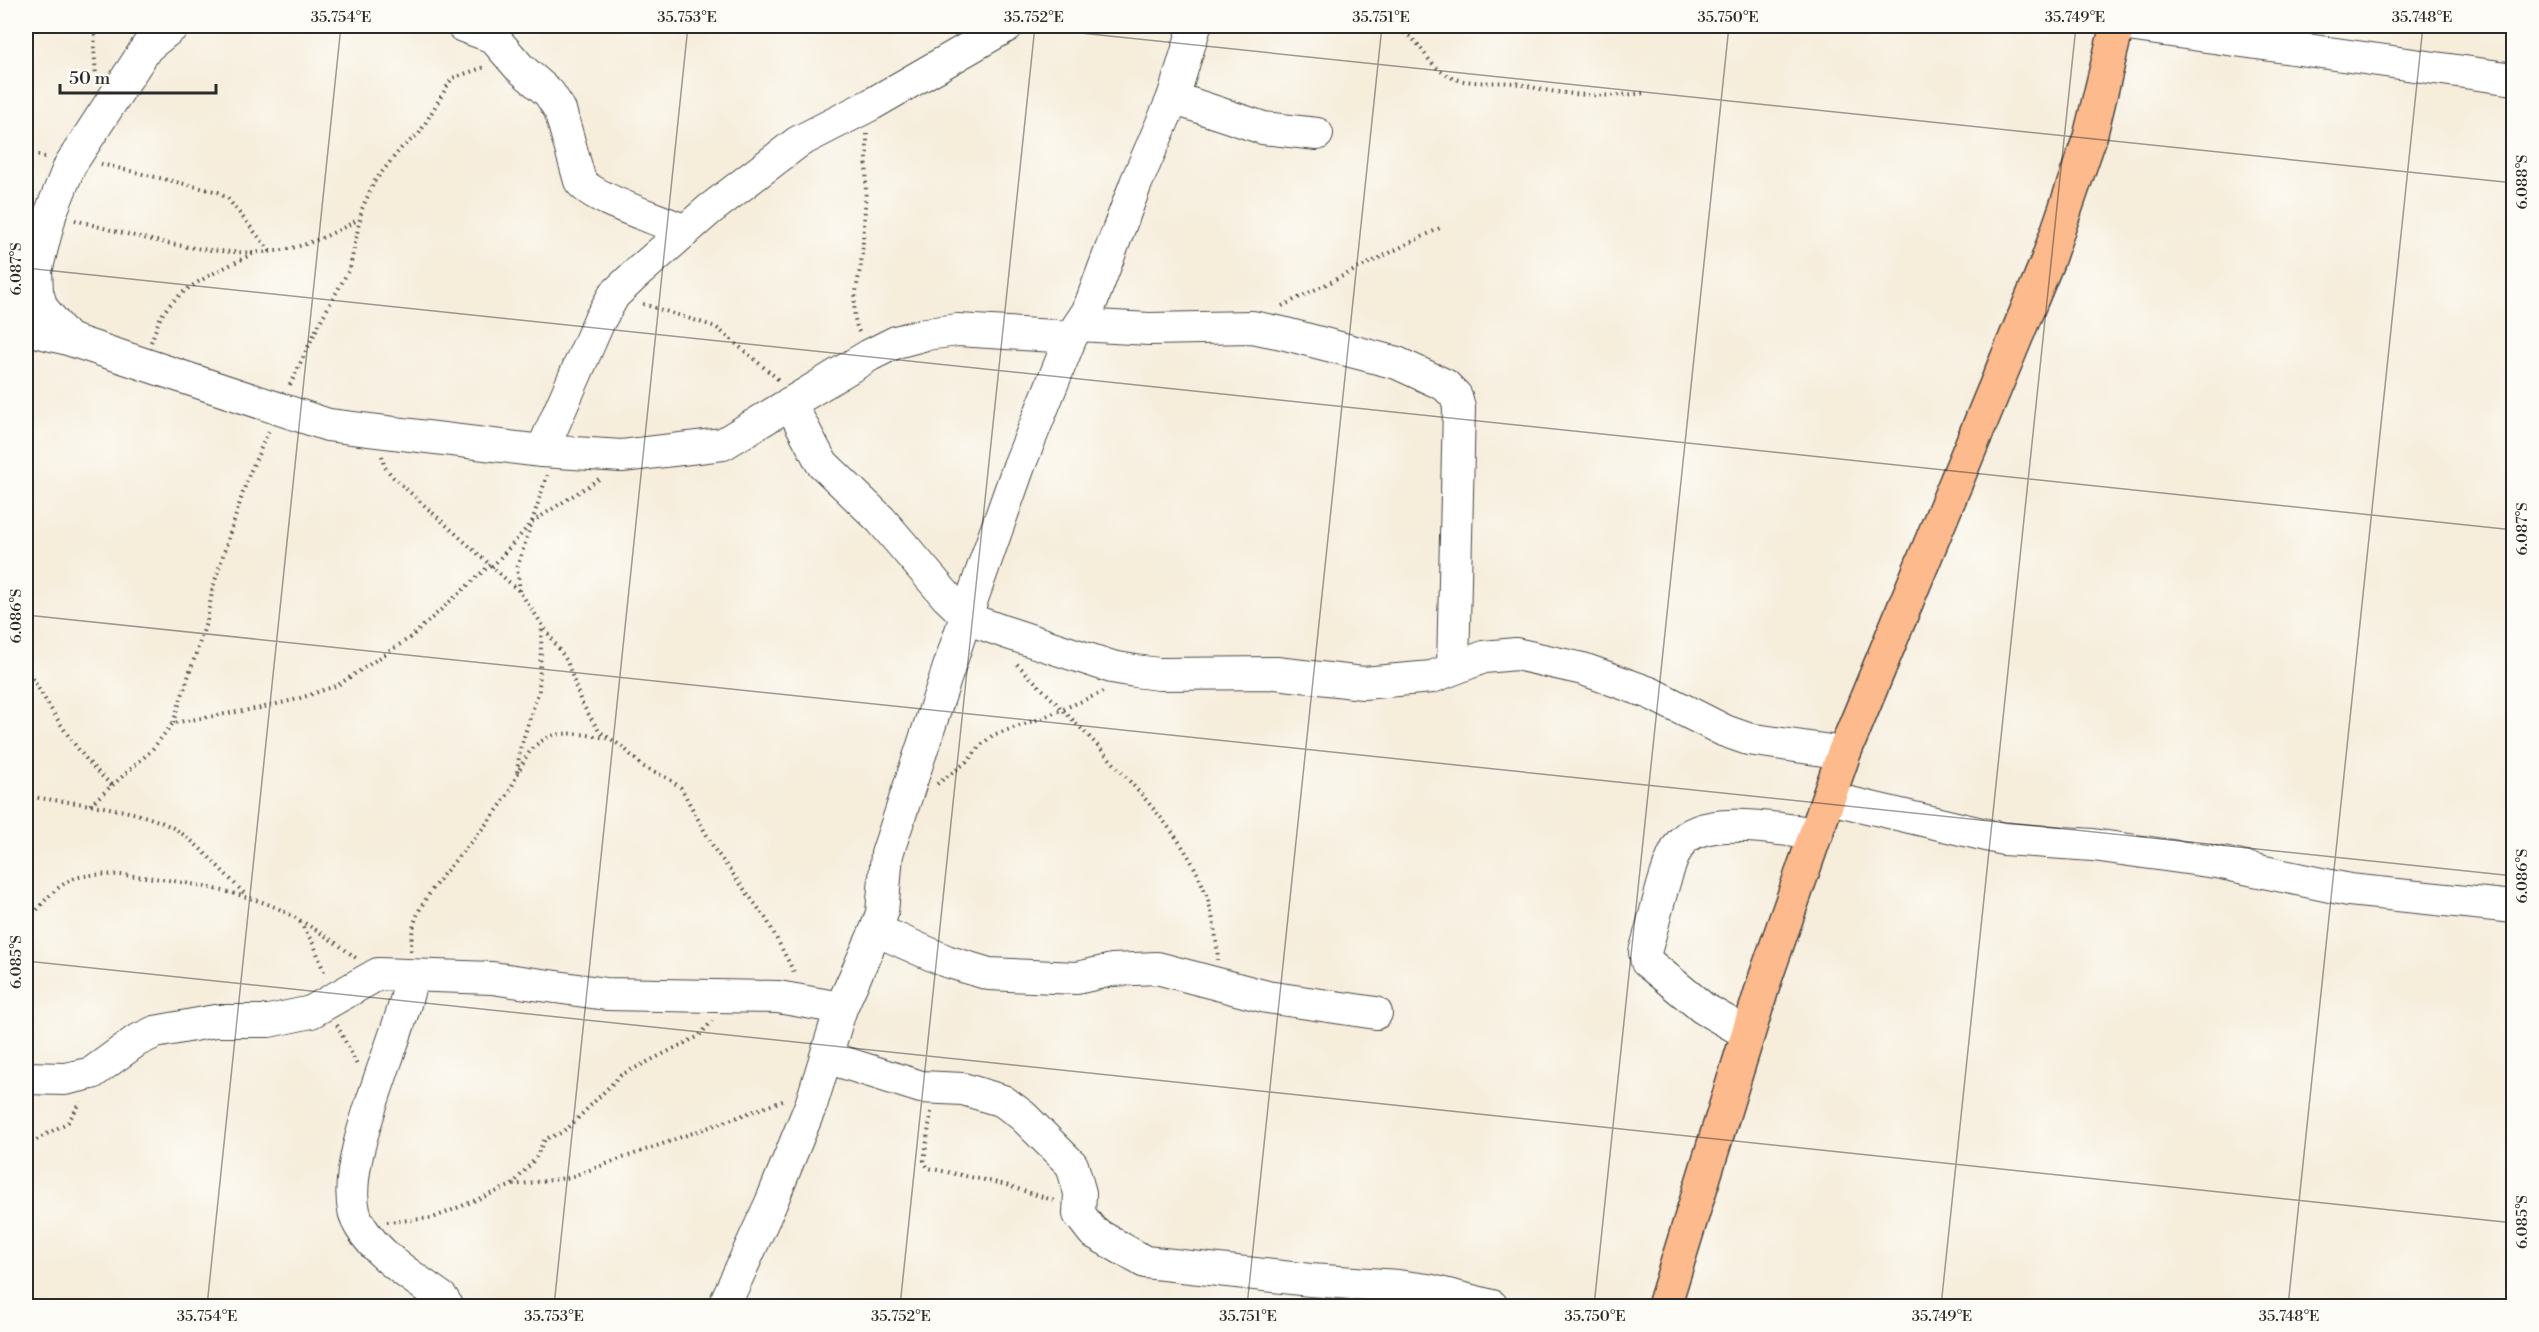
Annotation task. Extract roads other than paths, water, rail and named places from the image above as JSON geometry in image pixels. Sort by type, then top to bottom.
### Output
[{"type":"highway","points":[[1664,1306],[1748,1034],[1844,753],[2047,262],[2090,137],[2117,26]]},
{"type":"street","points":[[68,339],[31,297],[51,212],[75,156],[147,47],[173,26]]},
{"type":"street","points":[[463,26],[493,37],[506,53],[549,93],[560,110],[580,181],[586,189],[685,231]]},
{"type":"street","points":[[548,452],[599,321],[614,295],[685,231],[754,174],[798,142],[872,104],[1007,26]]},
{"type":"street","points":[[724,1306],[771,1203],[817,1088],[841,1008],[882,913],[887,854],[966,616],[1019,466],[1075,331],[1088,311],[1136,183],[1173,98],[1195,26]]},
{"type":"street","points":[[2135,26],[2514,79]]},
{"type":"street","points":[[1173,98],[1263,128],[1317,134]]},
{"type":"street","points":[[26,329],[68,339],[328,425],[548,452],[622,456],[723,444],[870,355],[906,340],[958,330],[1075,331],[1252,327],[1397,363],[1445,385],[1456,396],[1460,424],[1453,667]]},
{"type":"street","points":[[793,401],[821,462],[881,520],[966,616],[996,629],[1101,663],[1151,673],[1276,674],[1364,683],[1388,683],[1432,677],[1484,657],[1516,654],[1583,669],[1650,693],[1725,731],[1748,739],[1844,753]]},
{"type":"street","points":[[1829,798],[2003,839],[2093,845],[2223,863],[2349,890],[2514,907]]},
{"type":"street","points":[[1748,1034],[1703,1008],[1647,962],[1645,952],[1673,859],[1681,842],[1695,832],[1738,825],[1817,834]]},
{"type":"street","points":[[876,930],[946,961],[990,974],[1077,978],[1140,967],[1172,971],[1267,997],[1376,1013]]},
{"type":"street","points":[[26,1078],[65,1079],[92,1073],[136,1041],[155,1032],[216,1021],[269,1021],[293,1017],[327,1005],[378,974],[492,978],[606,994],[735,995],[808,1002],[841,1008]]},
{"type":"street","points":[[411,976],[406,1003],[373,1096],[352,1191],[353,1211],[359,1226],[392,1261],[442,1298],[447,1306]]},
{"type":"street","points":[[826,1057],[931,1089],[963,1089],[986,1094],[1003,1101],[1023,1116],[1072,1165],[1080,1193],[1079,1214],[1094,1232],[1119,1250],[1145,1262],[1310,1280],[1398,1286],[1428,1290],[1492,1306]]}]
